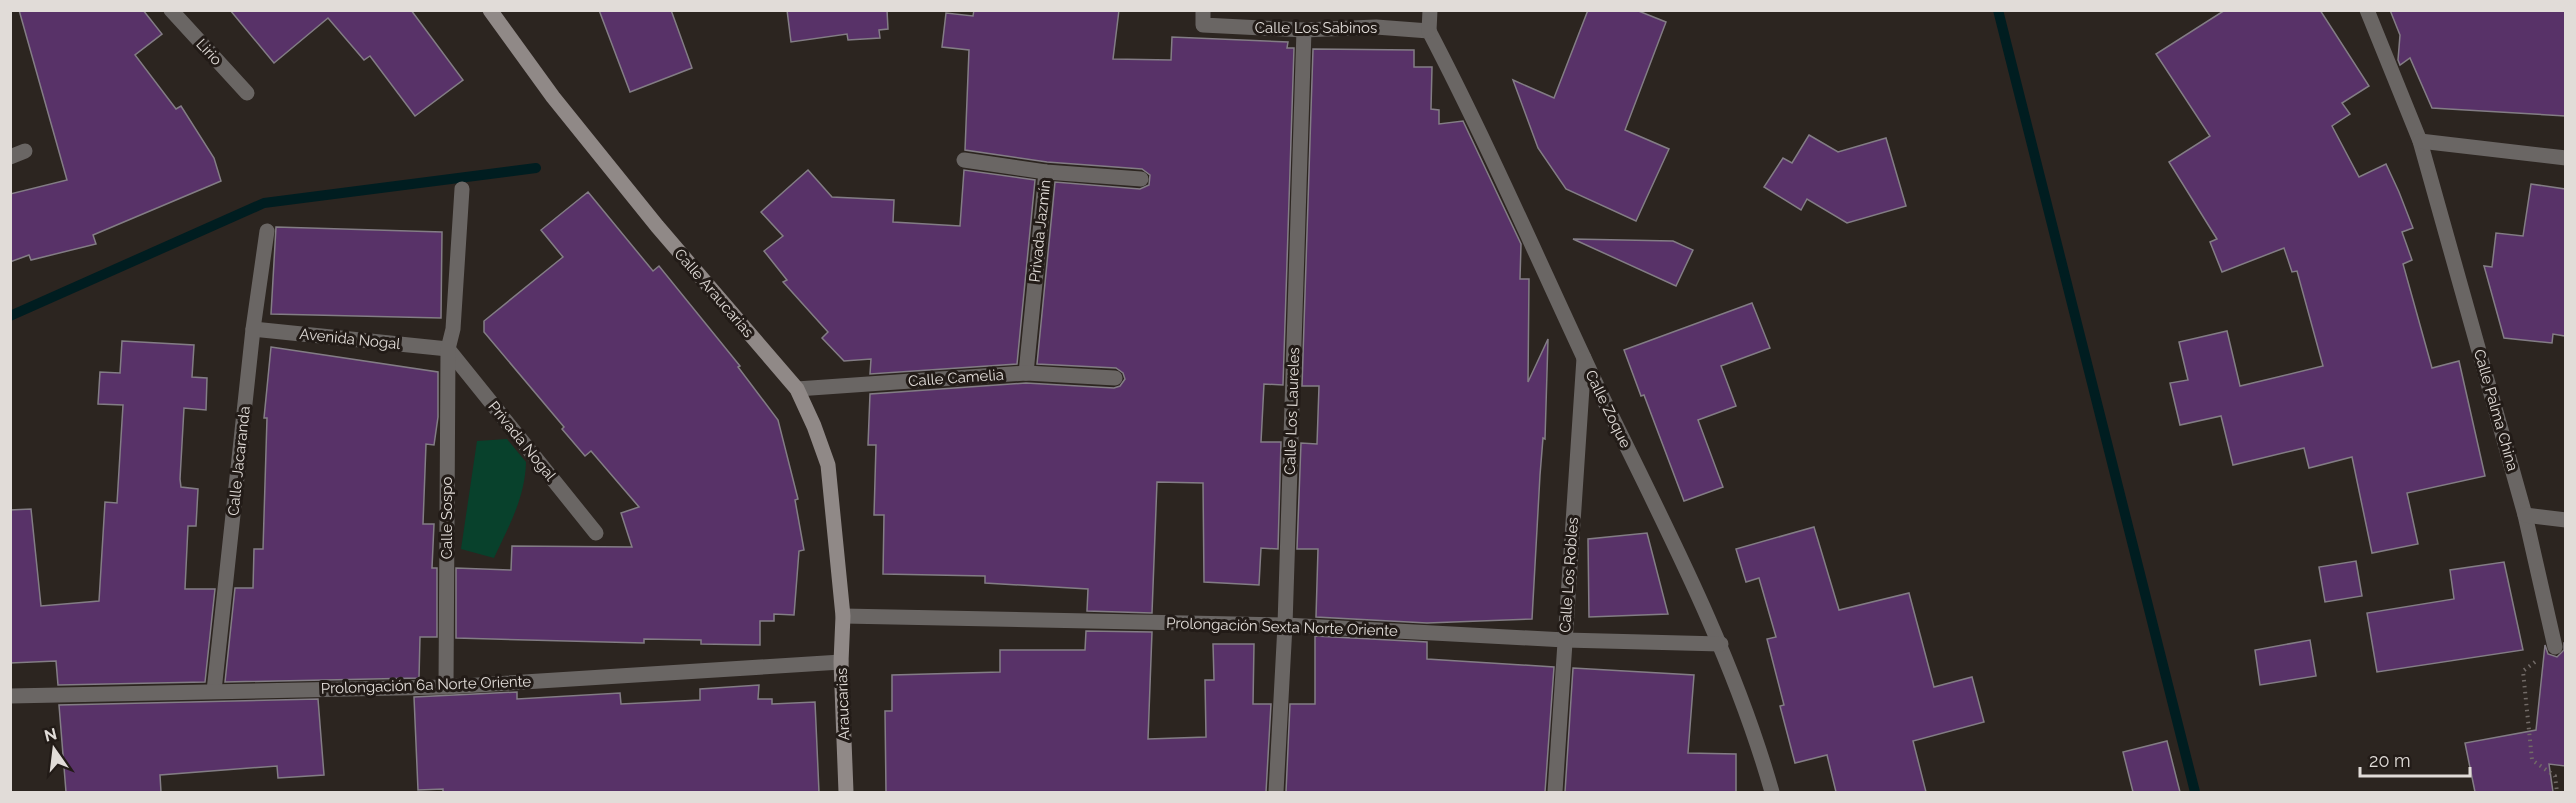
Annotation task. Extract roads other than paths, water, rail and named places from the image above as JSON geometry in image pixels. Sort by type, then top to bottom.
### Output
[{"type":"street","name":"Lirio","points":[[171,10],[247,93]]},
{"type":"street","name":"Calle Araucarias","points":[[490,10],[553,97],[657,226],[797,389],[828,465],[843,616]]},
{"type":"street","points":[[1429,31],[1430,10]]},
{"type":"street","name":"Calle Palma China","points":[[2367,10],[2420,141],[2525,515],[2555,647]]},
{"type":"street","name":"Calle Los Sabinos","points":[[1203,18],[1304,30],[1376,27],[1429,31]]},
{"type":"street","name":"Calle Los Laureles","points":[[1276,792],[1285,625],[1304,30]]},
{"type":"street","name":"Calle Zoque","points":[[1429,31],[1470,110],[1584,358],[1721,644],[1772,792]]},
{"type":"street","points":[[2420,141],[2565,158]]},
{"type":"street","points":[[10,157],[25,151]]},
{"type":"street","name":"Privada Jazmín","points":[[963,160],[1046,172],[1026,374]]},
{"type":"street","points":[[1046,172],[1141,179]]},
{"type":"street","name":"Calle Sospo","points":[[446,687],[448,349],[453,329],[462,189]]},
{"type":"street","name":"Calle Jacaranda","points":[[214,691],[253,329],[267,231]]},
{"type":"street","name":"Avenida Nogal","points":[[253,329],[448,349]]},
{"type":"street","name":"Privada Nogal","points":[[448,349],[596,533]]},
{"type":"street","name":"Calle Los Robles","points":[[1555,792],[1584,358]]},
{"type":"street","name":"Calle Camelia","points":[[797,389],[1026,374],[1115,378]]},
{"type":"street","points":[[2525,515],[2565,520]]},
{"type":"street","name":"Prolongación Sexta Norte Oriente","points":[[843,616],[1285,625],[1565,640],[1721,644]]},
{"type":"street","name":"Araucarias","points":[[843,616],[841,663],[846,792]]},
{"type":"street","name":"Prolongación 6a Norte Oriente","points":[[10,696],[446,687],[841,663]]},
{"type":"waterway","points":[[1998,10],[2195,792]]},
{"type":"waterway","points":[[10,316],[264,203],[536,168]]}]
